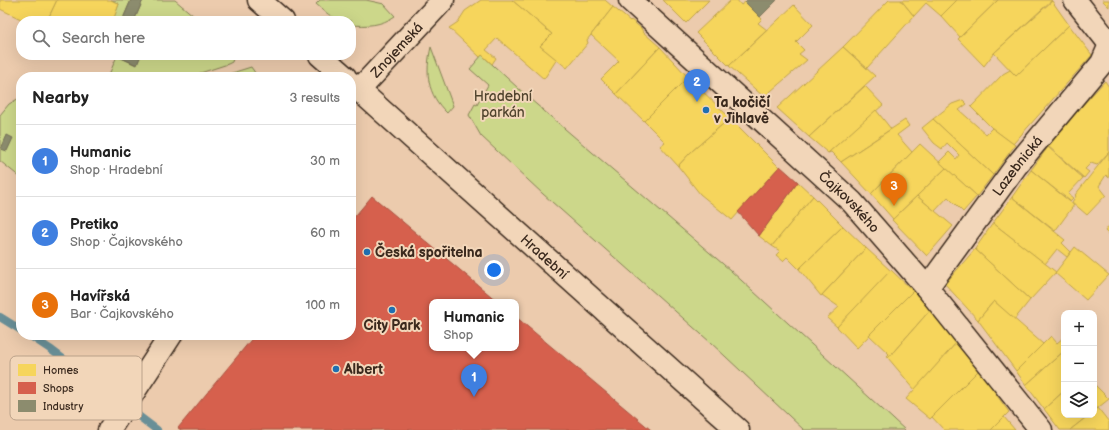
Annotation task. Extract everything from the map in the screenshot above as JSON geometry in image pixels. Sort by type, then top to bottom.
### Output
[{"type":"street","points":[[258,0],[277,16]]},
{"type":"street","name":"Znojemská","points":[[356,84],[442,0]]},
{"type":"street","name":"Čajkovského","points":[[630,0],[852,202],[927,288],[1041,430]]},
{"type":"street","points":[[1075,0],[1109,43]]},
{"type":"street","name":"Lazebnická","points":[[927,288],[1016,166],[1102,62],[1109,47]]},
{"type":"street","name":"Hradební","points":[[325,60],[336,72]]},
{"type":"street","name":"Hradební","points":[[356,92],[738,430]]},
{"type":"street","points":[[142,379],[168,340]]},
{"type":"street","points":[[109,430],[116,420]]},
{"type":"green space","points":[[111,0],[131,0],[124,16],[114,16],[119,4]]},
{"type":"green space","points":[[143,0],[175,0],[194,16],[136,16]]},
{"type":"green space","points":[[320,0],[366,0],[384,4],[395,16],[379,24],[356,25],[356,16],[331,16],[316,4]]},
{"type":"green space","points":[[431,47],[453,106],[447,113],[435,98],[429,83],[428,66]]},
{"type":"green space","name":"Hradební parkán","points":[[482,55],[530,99],[730,270],[905,430],[804,430],[710,342],[543,194],[481,136],[469,115],[475,104],[477,105],[488,85],[470,69]]},
{"type":"green space","points":[[115,60],[125,60],[136,65],[138,60],[233,60],[228,64],[203,72],[110,72]]},
{"type":"green space","points":[[251,67],[254,72],[235,72]]},
{"type":"green space","points":[[16,100],[16,174],[0,161],[0,115],[9,104]]},
{"type":"building: Homes","points":[[0,0],[57,0],[49,16],[16,17],[0,9]]},
{"type":"building: Homes","points":[[57,0],[111,0],[119,4],[115,16],[49,16]]},
{"type":"building: Homes","points":[[481,0],[512,0],[552,34],[540,46],[557,59],[544,79],[497,38],[486,50],[496,58],[492,64],[482,55],[480,57],[449,28],[458,22],[465,11]]},
{"type":"building: Homes","points":[[512,0],[605,0],[613,7],[587,40],[588,43],[567,68],[540,46],[552,34]]},
{"type":"building: Homes","points":[[663,0],[709,0],[686,23]]},
{"type":"building: Homes","points":[[731,0],[737,0],[741,5],[745,2],[762,19],[758,23],[767,30],[729,66],[696,33]]},
{"type":"building: Homes","points":[[889,0],[901,0],[914,16],[867,68],[843,47]]},
{"type":"building: Homes","points":[[901,0],[957,0],[941,16],[926,3],[914,16]]},
{"type":"building: Homes","points":[[957,0],[998,0],[960,37],[941,16]]},
{"type":"building: Homes","points":[[998,0],[1052,0],[994,53],[984,66],[958,39]]},
{"type":"building: Homes","points":[[1102,0],[1109,0],[1109,7]]},
{"type":"building: Homes","points":[[1052,1],[1069,25],[1016,76],[994,53]]},
{"type":"building: Homes","points":[[794,5],[813,25],[796,42],[804,50],[799,54],[807,60],[764,97],[729,66]]},
{"type":"building: Homes","points":[[613,7],[641,28],[643,32],[660,47],[616,94],[601,79],[619,61],[591,35]]},
{"type":"building: Homes","points":[[1069,25],[1092,55],[1013,144],[992,128],[971,107],[1003,74],[1010,70],[1016,76]]},
{"type":"building: Homes","points":[[660,47],[688,77],[644,121],[616,94]]},
{"type":"building: Homes","points":[[843,47],[875,76],[809,137],[777,108]]},
{"type":"building: Homes","points":[[688,77],[730,118],[691,152],[678,166],[660,146],[665,142],[644,121]]},
{"type":"building: Homes","points":[[1105,81],[1109,87],[1109,152],[1097,165],[1091,163],[1085,169],[1089,172],[1084,178],[1048,146]]},
{"type":"building: Homes","points":[[865,86],[883,105],[828,153],[809,137]]},
{"type":"building: Homes","points":[[963,100],[967,104],[959,110],[986,134],[992,128],[1015,145],[993,175],[933,119],[952,104]]},
{"type":"building: Homes","points":[[876,110],[891,129],[841,162],[831,152],[828,153]]},
{"type":"building: Homes","points":[[730,118],[779,167],[732,220],[700,194],[678,166],[691,152]]},
{"type":"building: Homes","points":[[933,119],[993,175],[977,196],[939,162],[949,152],[956,159],[959,155],[947,143],[942,149],[934,143],[922,128]]},
{"type":"building: Homes","points":[[905,120],[909,126],[897,135],[912,152],[871,194],[841,162]]},
{"type":"building: Homes","points":[[920,144],[946,168],[893,219],[871,194]]},
{"type":"building: Homes","points":[[1048,147],[1083,178],[1068,194],[1073,198],[1070,201],[1031,170]]},
{"type":"building: Homes","points":[[1109,152],[1109,178],[1106,175],[1099,186],[1106,195],[1087,215],[1072,202],[1076,196],[1075,195]]},
{"type":"building: Homes","points":[[946,168],[977,196],[963,212],[948,197],[935,211],[917,196]]},
{"type":"building: Homes","points":[[1031,170],[1074,205],[1055,231],[1012,197]]},
{"type":"building: Homes","points":[[798,182],[813,196],[772,246],[759,236]]},
{"type":"building: Homes","points":[[813,196],[843,226],[799,269],[787,257],[783,261],[776,255],[780,251],[772,246]]},
{"type":"building: Homes","points":[[917,196],[953,226],[927,256],[892,220]]},
{"type":"building: Homes","points":[[1012,197],[1065,240],[1062,243],[1071,252],[1067,257],[1057,249],[1045,264],[993,223]]},
{"type":"building: Homes","points":[[993,223],[1056,272],[1030,300],[975,249]]},
{"type":"building: Homes","points":[[843,226],[866,248],[821,296],[799,269]]},
{"type":"building: Homes","points":[[1109,226],[1109,235],[1105,231]]},
{"type":"building: Homes","points":[[1075,247],[1109,275],[1086,300],[1055,273]]},
{"type":"building: Homes","points":[[866,248],[891,271],[837,327],[827,318],[839,307],[822,295]]},
{"type":"building: Homes","points":[[975,249],[1030,300],[1014,320],[994,301],[978,320],[945,284]]},
{"type":"building: Homes","points":[[891,270],[913,291],[857,348],[837,327]]},
{"type":"building: Homes","points":[[913,291],[931,309],[888,358],[887,356],[889,354],[869,335]]},
{"type":"building: Homes","points":[[994,301],[1043,344],[1016,371],[978,320]]},
{"type":"building: Homes","points":[[931,309],[957,342],[915,390],[888,358]]},
{"type":"building: Homes","points":[[1051,336],[1057,343],[1061,340],[1061,354],[1026,385],[1016,371]]},
{"type":"building: Homes","points":[[957,342],[979,370],[930,419],[906,399]]},
{"type":"building: Homes","points":[[1061,354],[1061,394],[1044,409],[1026,385]]},
{"type":"building: Homes","points":[[979,370],[997,391],[995,393],[1009,412],[991,430],[944,430],[932,417]]},
{"type":"building: Homes","points":[[1097,387],[1109,399],[1097,409]]},
{"type":"building: Homes","points":[[1061,394],[1061,418],[1085,418],[1070,430],[1060,430],[1044,409]]},
{"type":"building: Homes","points":[[1098,408],[1109,422],[1109,430],[1070,430],[1085,418],[1097,418]]},
{"type":"building: Homes","points":[[1004,417],[1015,430],[991,430]]},
{"type":"building: Shops","points":[[780,166],[798,182],[759,236],[738,212]]},
{"type":"building: Shops","name":"City Park","points":[[372,196],[494,299],[429,299],[429,351],[519,351],[519,320],[651,430],[181,430],[178,428],[251,340],[356,340],[356,215]]},
{"type":"building: Industry","points":[[131,0],[143,0],[136,16],[124,16]]},
{"type":"building: Industry","points":[[747,0],[777,0],[760,17],[745,2]]},
{"type":"building: Industry","points":[[126,60],[139,60],[137,65]]},
{"type":"building: Industry","points":[[7,135],[13,138],[7,151],[1,149]]},
{"type":"waterway","points":[[0,317],[16,327]]},
{"type":"waterway","points":[[36,340],[59,356]]},
{"type":"waterway","points":[[142,419],[157,430]]},
{"type":"place","name":"Pretiko","points":[[697,102]]},
{"type":"place","name":"Ta kočičí v Jihlavě","points":[[706,110]]},
{"type":"place","name":"Havířská","points":[[894,206]]},
{"type":"place","name":"Česká spořitelna","points":[[367,252]]},
{"type":"place","name":"City Park","points":[[392,310]]},
{"type":"place","name":"Albert","points":[[336,369]]},
{"type":"place","name":"Humanic","points":[[474,397]]}]
